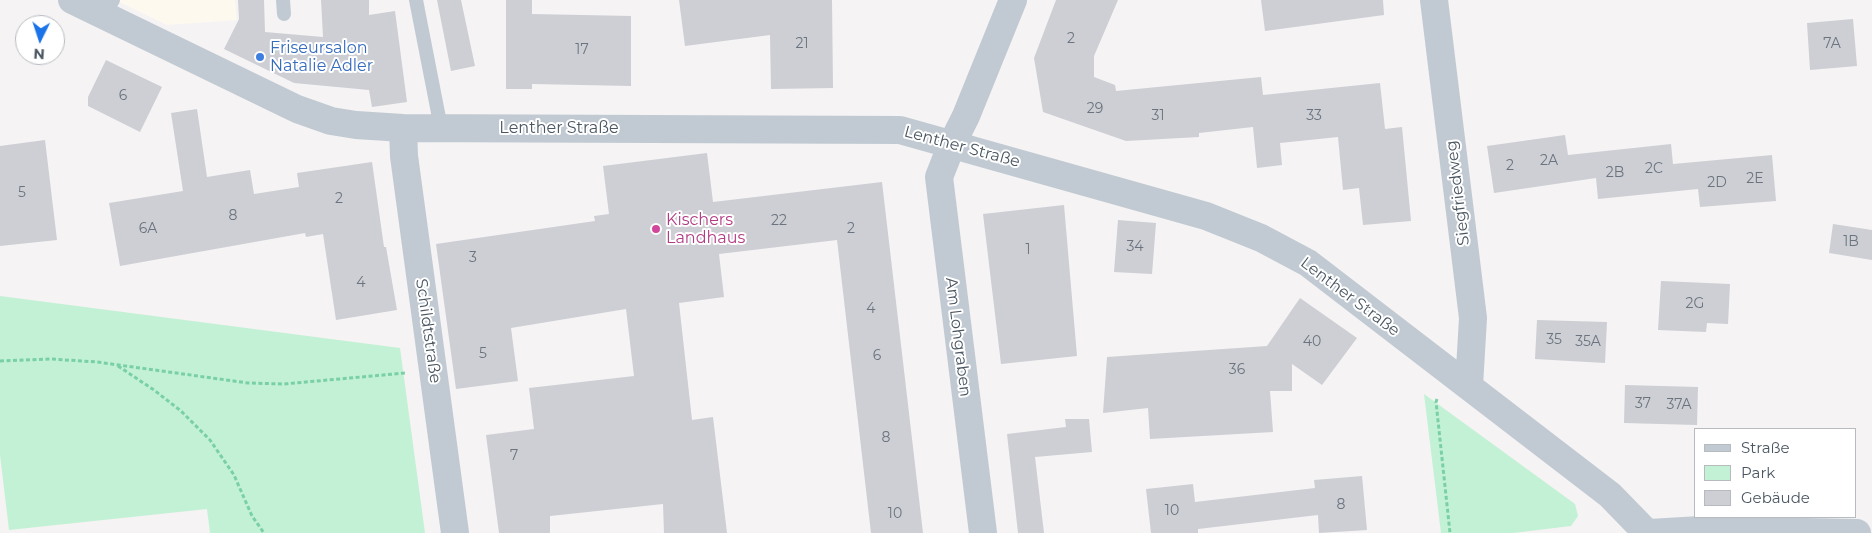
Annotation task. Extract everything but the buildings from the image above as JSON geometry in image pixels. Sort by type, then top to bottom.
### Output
[{"type":"street","name":"Lenther Straße","points":[[72,0],[108,8],[314,116],[356,125],[404,128],[900,130],[1206,216],[1261,238],[1308,263],[1610,495],[1648,533],[1700,530],[1857,533]]},
{"type":"street","name":"Am Lohgraben","points":[[983,533],[938,177],[966,116],[1013,0]]},
{"type":"street","name":"Siegfriedweg","points":[[1434,0],[1473,318],[1458,378]]},
{"type":"street","name":"Schildtstraße","points":[[404,128],[404,156],[455,533]]},
{"type":"lane","points":[[416,0],[441,128]]},
{"type":"path","points":[[0,361],[51,359],[116,364],[248,383],[284,384],[433,369]]},
{"type":"path","points":[[116,364],[181,411],[210,440],[234,475],[252,516],[264,533]]},
{"type":"path","points":[[1450,533],[1436,402],[1458,378]]},
{"type":"shaded area","points":[[115,0],[235,0],[237,20],[167,25]]},
{"type":"green space","points":[[0,296],[400,348],[425,533],[210,533],[207,509],[9,530],[0,455]]},
{"type":"green space","points":[[1424,394],[1575,504],[1578,516],[1571,526],[1513,533],[1441,533]]},
{"type":"place","name":"Friseursalon Natalie Adler","points":[[260,57]]},
{"type":"place","name":"Kischers Landhaus","points":[[656,229]]}]
